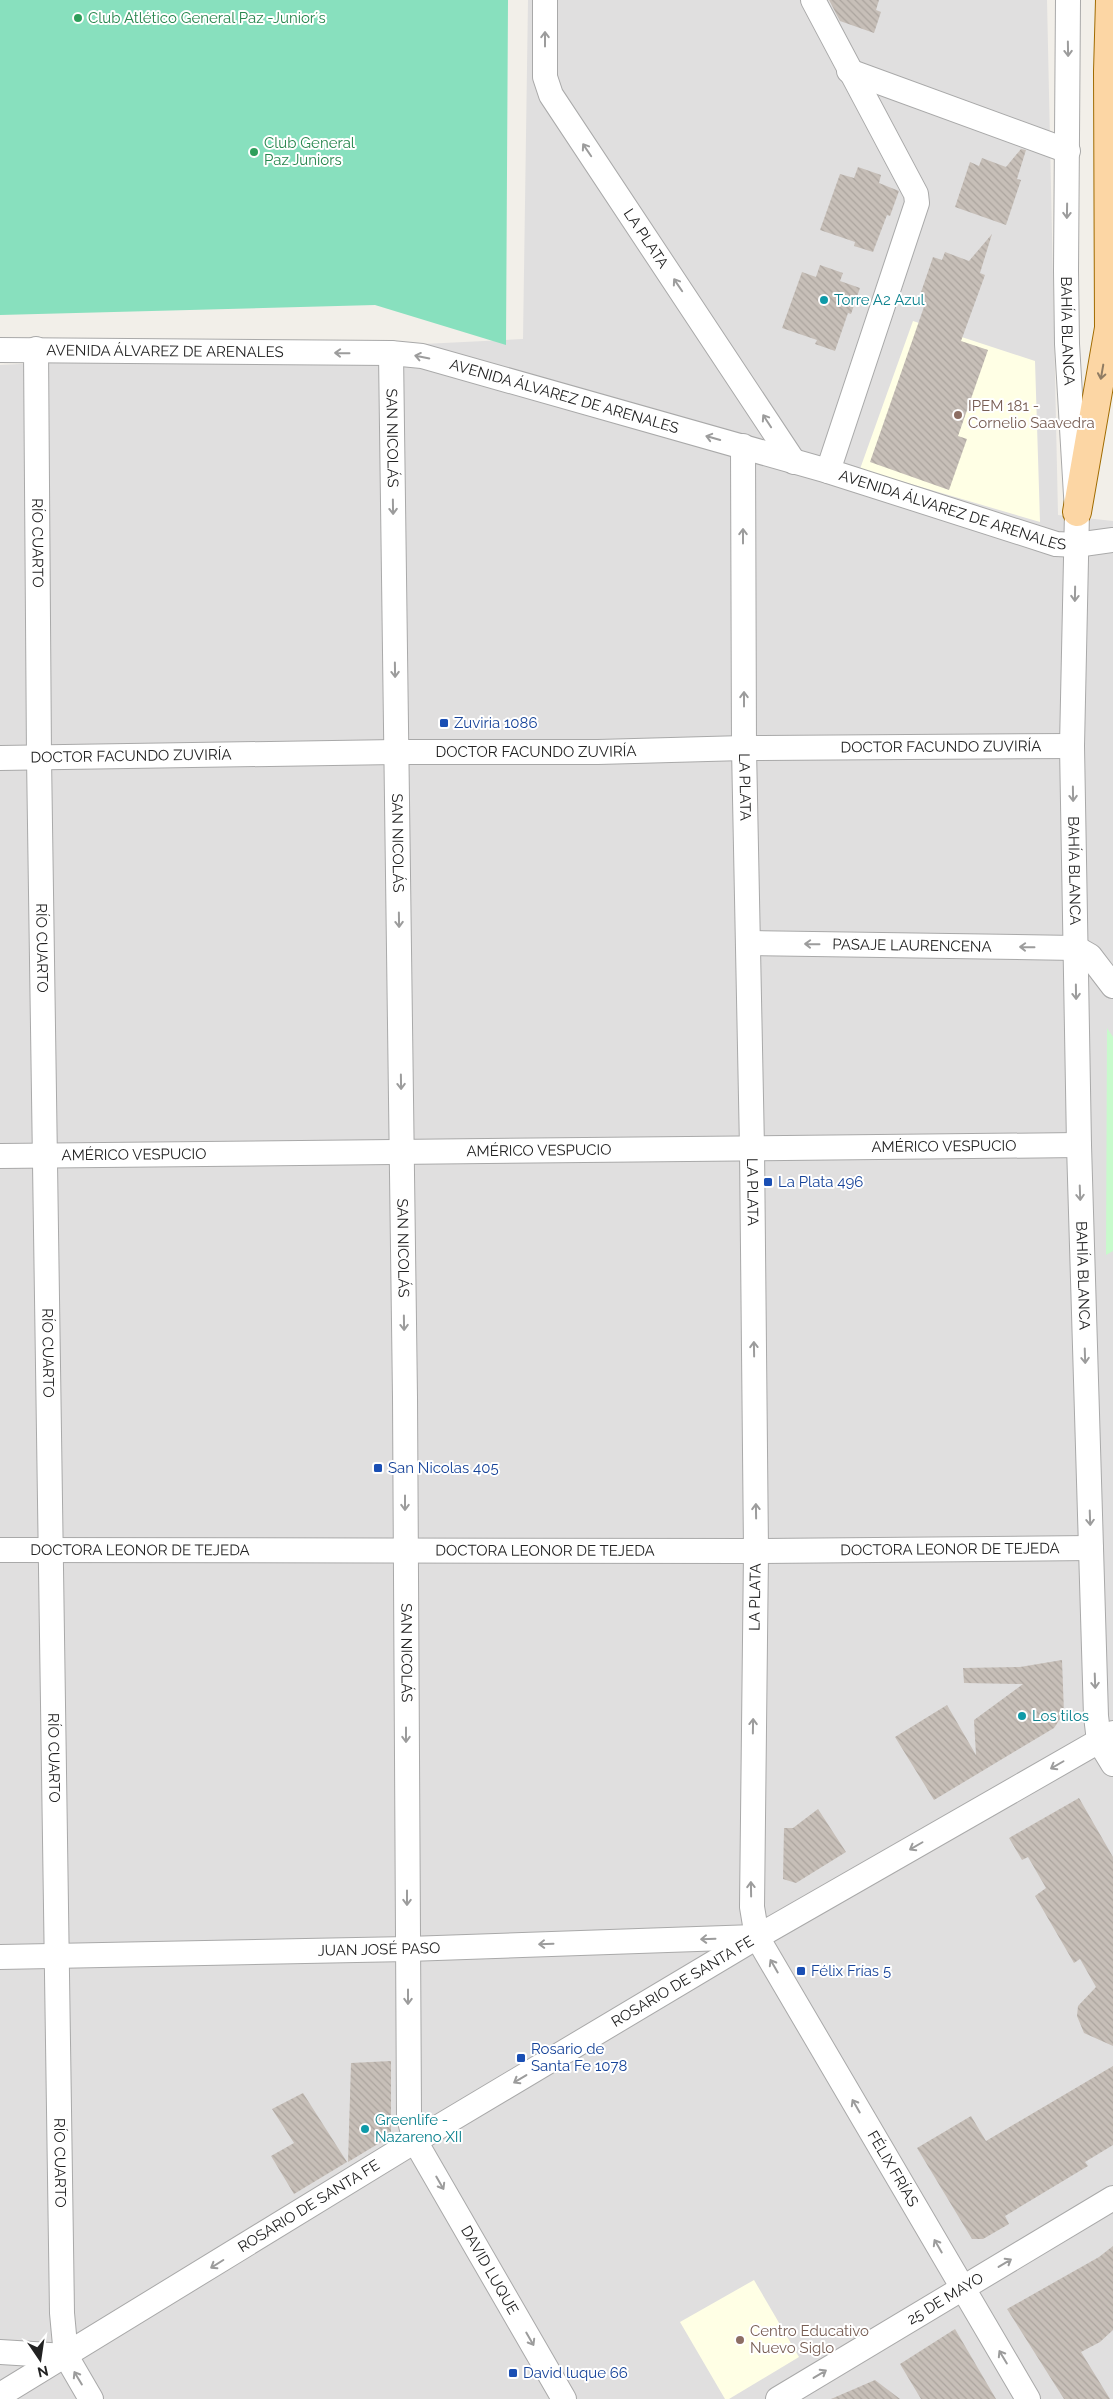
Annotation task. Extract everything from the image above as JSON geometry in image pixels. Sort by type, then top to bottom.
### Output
[{"type":"main road","points":[[1076,512],[1109,328],[1109,11]]},
{"type":"street","name":"LA PLATA","points":[[545,0],[545,77],[551,95],[794,462]]},
{"type":"street","points":[[813,0],[916,194],[918,203],[828,471]]},
{"type":"street","name":"BAHÍA BLANCA","points":[[1068,0],[1067,344],[1076,512],[1072,746],[1079,1144],[1096,1716],[1106,1737]]},
{"type":"street","points":[[849,71],[1068,151]]},
{"type":"street","name":"RÍO CUARTO","points":[[36,349],[39,757],[56,1957],[62,2313],[66,2356]]},
{"type":"street","name":"AVENIDA ÁLVAREZ DE ARENALES","points":[[0,350],[391,353],[422,356],[828,471],[1056,544],[1076,545],[1113,540]]},
{"type":"street","name":"SAN NICOLÁS","points":[[391,353],[402,1152],[409,2117],[415,2141]]},
{"type":"street","name":"LA PLATA","points":[[743,446],[744,748],[752,1148],[756,1551],[751,1889],[757,1937]]},
{"type":"street","name":"DOCTOR FACUNDO ZUVIRÍA","points":[[0,758],[396,752],[598,752],[744,748],[1072,746]]},
{"type":"street","name":"PASAJE LAURENCENA","points":[[748,942],[1076,948]]},
{"type":"street","points":[[1076,948],[1090,956],[1113,986]]},
{"type":"street","name":"AMÉRICO VESPUCIO","points":[[0,1156],[1079,1144]]},
{"type":"street","name":"DOCTORA LEONOR DE TEJEDA","points":[[0,1550],[405,1549],[756,1551],[1091,1548]]},
{"type":"street","points":[[1106,1737],[1113,1764]]},
{"type":"street","name":"ROSARIO DE SANTA FE","points":[[0,2395],[415,2141],[757,1937],[1106,1737]]},
{"type":"street","name":"JUAN JOSÉ PASO","points":[[0,1957],[408,1948],[757,1937]]},
{"type":"street","name":"FÉLIX FRÍAS","points":[[757,1937],[1028,2399]]},
{"type":"street","name":"DAVID LUQUE","points":[[415,2141],[564,2399]]},
{"type":"street","name":"25 DE MAYO","points":[[778,2399],[1113,2198]]},
{"type":"street","points":[[0,2352],[66,2356],[91,2399]]},
{"type":"shaded area","points":[[528,0],[1047,0],[1058,515],[1113,521],[1113,2399],[0,2399],[0,365],[523,339]]},
{"type":"shaded area","name":"IPEM 181 - Cornelio Saavedra","points":[[913,321],[1035,361],[1040,522],[860,469]]},
{"type":"shaded area","name":"Centro Educativo Nuevo Siglo","points":[[754,2280],[799,2357],[729,2399],[725,2399],[680,2322]]},
{"type":"green space","name":"Club General Paz Juniors","points":[[0,0],[508,0],[506,345],[375,305],[0,315]]},
{"type":"green space","points":[[1107,1028],[1113,1037],[1113,1251],[1106,1255]]},
{"type":"building","points":[[829,0],[879,0],[876,10],[881,12],[874,33],[840,21]]},
{"type":"building","points":[[1021,149],[1026,150],[1017,179],[1021,180],[1006,225],[955,207],[970,162],[979,166],[982,158],[1006,167]]},
{"type":"building","points":[[858,167],[881,175],[879,183],[899,191],[890,216],[887,215],[873,252],[854,246],[855,242],[820,230],[840,174],[854,178]]},
{"type":"building","points":[[992,234],[980,273],[985,275],[961,341],[988,350],[958,436],[967,439],[949,490],[870,462],[925,304],[918,301],[933,257],[942,260],[945,252],[969,261]]},
{"type":"building","name":"Torre A2 Azul","points":[[820,265],[843,273],[840,281],[860,288],[851,314],[848,313],[835,351],[815,344],[817,340],[782,328],[802,272],[816,277]]},
{"type":"building","points":[[1062,1660],[1064,1713],[1054,1728],[934,1800],[895,1737],[947,1705],[976,1755],[974,1720],[1023,1684],[964,1683],[963,1668],[1020,1667]]},
{"type":"building","points":[[1079,1798],[1113,1857],[1113,2046],[1084,2033],[1077,2016],[1078,2006],[1096,1987],[1080,1959],[1074,1963],[1035,1896],[1046,1888],[1028,1857],[1022,1860],[1009,1838]]},
{"type":"building","points":[[818,1809],[846,1852],[796,1883],[783,1879],[784,1828],[793,1828]]},
{"type":"building","points":[[391,2061],[391,2136],[348,2162],[351,2063]]},
{"type":"building","points":[[1113,2066],[1113,2145],[1085,2162],[1088,2166],[1005,2216],[1009,2224],[983,2239],[972,2239],[917,2148],[971,2116],[986,2141]]},
{"type":"building","points":[[303,2093],[347,2162],[294,2194],[271,2156],[294,2143],[272,2109]]},
{"type":"building","points":[[1113,2246],[1113,2330],[1100,2342],[1081,2352],[1110,2399],[1064,2399],[1007,2309],[1099,2257]]},
{"type":"building","points":[[955,2329],[996,2399],[921,2399],[900,2364]]},
{"type":"building","points":[[875,2380],[900,2399],[831,2399]]},
{"type":"place","name":"Club Atlético General Paz -Junior´s","points":[[78,18]]},
{"type":"place","name":"Club General Paz Juniors","points":[[254,152]]},
{"type":"place","name":"Torre A2 Azul","points":[[824,300]]},
{"type":"place","name":"IPEM 181 - Cornelio Saavedra","points":[[958,415]]},
{"type":"place","name":"Zuviria 1086","points":[[444,723]]},
{"type":"place","name":"La Plata 496","points":[[768,1182]]},
{"type":"place","name":"San Nicolas 405","points":[[378,1468]]},
{"type":"place","name":"Los tilos","points":[[1022,1716]]},
{"type":"place","name":"Félix Frías 5","points":[[801,1971]]},
{"type":"place","name":"Rosario de Santa Fe 1078","points":[[521,2058]]},
{"type":"place","name":"Greenlife - Nazareno XII","points":[[365,2129]]},
{"type":"place","name":"Centro Educativo Nuevo Siglo","points":[[740,2340]]},
{"type":"place","name":"David luque 66","points":[[513,2373]]}]
